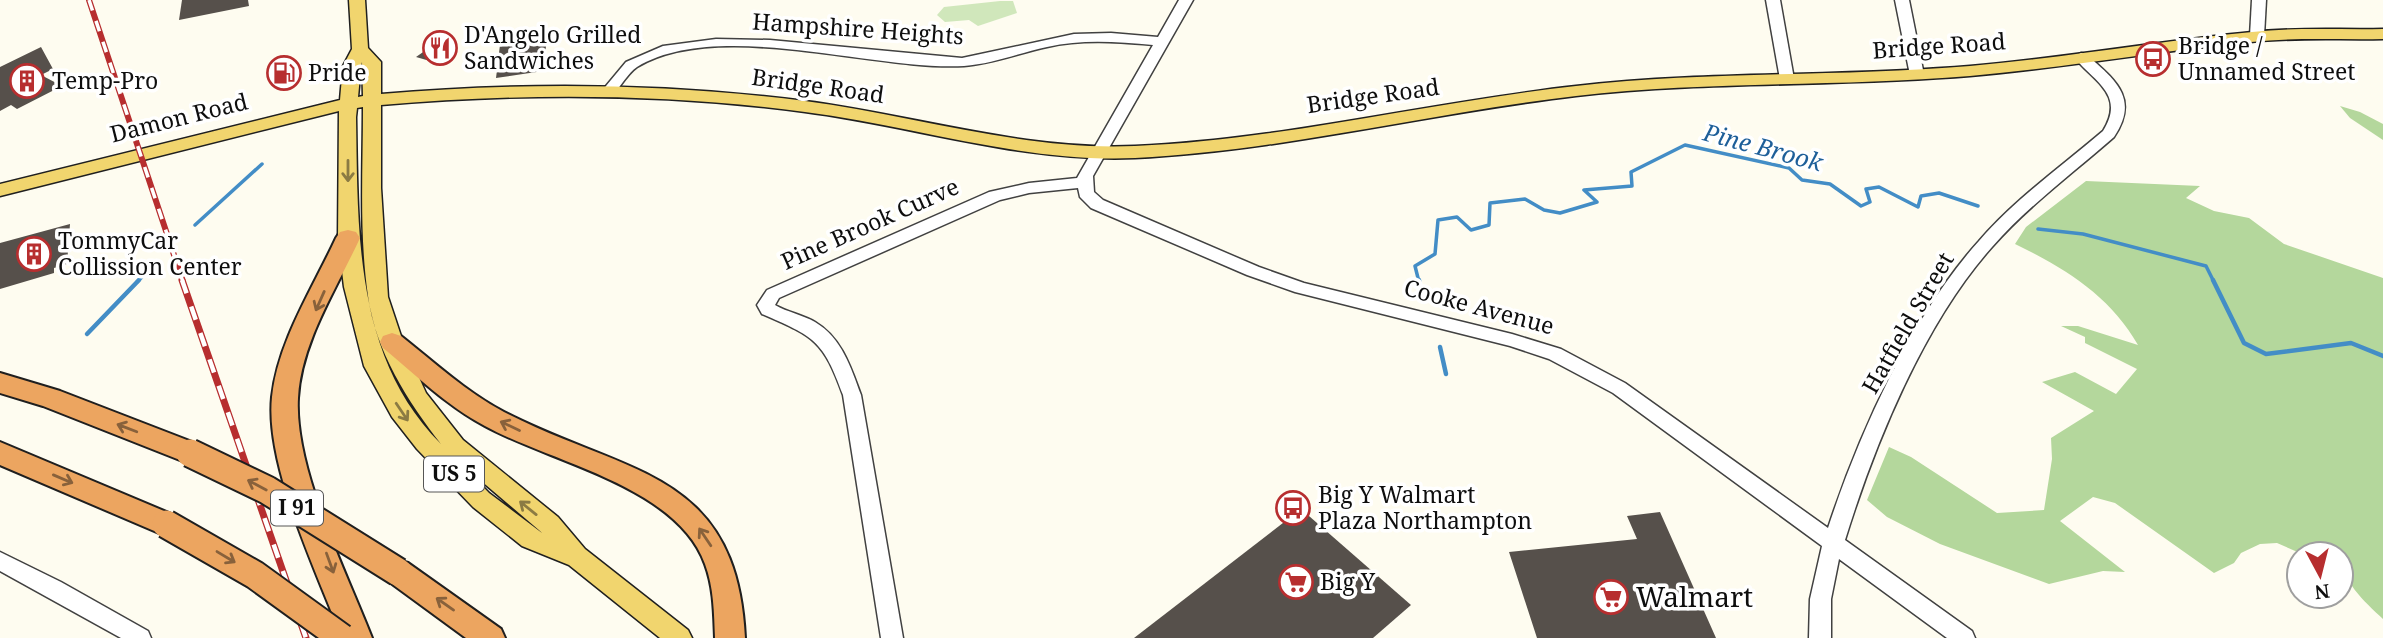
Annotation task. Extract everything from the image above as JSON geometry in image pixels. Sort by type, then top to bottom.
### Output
[{"type":"highway","points":[[348,238],[292,367],[285,396],[285,426],[299,478],[357,638]]},
{"type":"highway","points":[[392,342],[452,392],[493,419],[642,485],[679,508],[700,530],[717,556],[729,600],[730,638]]},
{"type":"highway","name":"I 91","points":[[0,383],[51,398],[190,453],[267,490],[398,572],[490,638]]},
{"type":"highway","points":[[0,453],[166,524],[255,575],[342,638]]},
{"type":"main road","name":"US 5","points":[[357,0],[360,49],[352,66],[349,103],[348,238],[354,287],[366,341],[375,366],[400,411],[425,443],[481,500],[531,539],[576,556]]},
{"type":"main road","name":"Bridge Road","points":[[371,100],[432,95],[608,92],[726,97],[811,107],[1034,146],[1101,152],[1204,146],[1577,91],[1787,79],[1917,75],[2257,36],[2383,34]]},
{"type":"main road","name":"US 5","points":[[360,49],[372,62],[378,297],[392,342],[417,397],[439,429],[486,474],[549,524],[576,556],[678,638]]},
{"type":"main road","name":"Damon Road","points":[[0,190],[248,125],[371,100]]},
{"type":"street","points":[[1084,182],[1186,0]]},
{"type":"street","points":[[1773,0],[1787,79]]},
{"type":"street","points":[[1902,0],[1917,75]]},
{"type":"street","points":[[2257,36],[2259,0]]},
{"type":"street","name":"Hampshire Heights","points":[[608,92],[615,78],[631,65],[664,51],[688,46],[760,43],[956,62],[1082,37],[1161,42]]},
{"type":"street","name":"Hatfield Street","points":[[1820,638],[1832,545],[1846,502],[1903,370],[1972,259],[2013,217],[2109,134],[2120,119],[2121,108],[2116,92],[2081,57]]},
{"type":"street","name":"Cooke Avenue","points":[[1084,182],[1089,197],[1107,210],[1253,271],[1350,302],[1512,340],[1566,360],[1619,388],[1832,545],[1964,638]]},
{"type":"street","name":"Pine Brook Curve","points":[[892,638],[852,395],[839,360],[827,341],[809,327],[768,310],[768,299],[773,294],[995,196],[1029,188],[1084,182]]},
{"type":"street","points":[[0,562],[54,588],[140,638]]},
{"type":"green space","points":[[1013,1],[1017,13],[978,26],[969,20],[945,22],[937,15],[944,7]]},
{"type":"green space","points":[[2340,106],[2360,112],[2383,124],[2383,140],[2350,118]]},
{"type":"green space","points":[[2086,181],[2200,186],[2186,198],[2214,211],[2249,218],[2284,244],[2383,278],[2383,619],[2355,590],[2355,540],[2285,540],[2285,547],[2277,543],[2260,544],[2241,553],[2234,563],[2214,573],[2115,503],[2093,497],[2060,521],[2125,572],[2103,571],[2049,584],[1940,544],[1887,517],[1867,500],[1889,447],[1911,457],[1997,513],[2044,510],[2052,459],[2051,438],[2094,411],[2042,382],[2075,372],[2116,394],[2137,369],[2085,343],[2085,337],[2061,326],[2078,326],[2138,345],[2114,312],[2085,285],[2015,244],[2026,227]]},
{"type":"building","points":[[182,0],[248,0],[249,6],[179,20]]},
{"type":"building","points":[[547,38],[543,71],[496,78],[500,45]]},
{"type":"building","name":"D'Angelo Grilled Sandwiches","points":[[436,43],[451,48],[445,52],[451,54],[437,63],[416,57]]},
{"type":"building","name":"Temp-Pro","points":[[41,47],[53,69],[41,75],[62,86],[17,109],[11,105],[0,111],[0,67]]},
{"type":"building","name":"TommyCar Collission Center","points":[[70,224],[67,264],[54,268],[54,273],[0,289],[0,243]]},
{"type":"building","name":"Big Y","points":[[1301,509],[1411,605],[1373,638],[1134,638]]},
{"type":"building","name":"Walmart","points":[[1660,512],[1716,638],[1537,638],[1509,552],[1637,539],[1627,516]]},
{"type":"waterway","name":"Pine Brook","points":[[1419,282],[1415,266],[1435,254],[1438,220],[1457,217],[1471,230],[1489,225],[1490,203],[1525,199],[1544,210],[1560,213],[1597,202],[1584,190],[1632,186],[1631,172],[1685,145],[1789,168],[1802,180],[1830,184],[1861,206],[1870,202],[1866,189],[1879,187],[1918,207],[1921,196],[1939,193],[1978,206]]},
{"type":"waterway","points":[[195,225],[262,164]]},
{"type":"waterway","name":"Pine Brook","points":[[2038,229],[2083,234],[2206,266],[2213,280]]},
{"type":"waterway","points":[[139,280],[153,266]]},
{"type":"waterway","points":[[87,334],[139,280]]},
{"type":"waterway","name":"Pine Brook","points":[[1419,280],[1420,286],[1445,303]]},
{"type":"waterway","name":"Pine Brook","points":[[2213,280],[2244,343],[2266,354],[2351,343],[2383,356]]},
{"type":"waterway","name":"Pine Brook","points":[[1440,347],[1446,374]]},
{"type":"railway","points":[[89,0],[183,282]]},
{"type":"railway","points":[[182,280],[306,638]]},
{"type":"place","name":"D'Angelo Grilled Sandwiches","points":[[440,48]]},
{"type":"place","name":"Bridge / Unnamed Street","points":[[2153,59]]},
{"type":"place","name":"Pride","points":[[284,73]]},
{"type":"place","name":"Temp-Pro","points":[[27,81]]},
{"type":"place","name":"TommyCar Collission Center","points":[[34,254]]},
{"type":"place","name":"Big Y Walmart Plaza Northampton","points":[[1293,508]]},
{"type":"place","name":"Big Y","points":[[1296,582]]},
{"type":"place","name":"Walmart","points":[[1611,597]]}]
